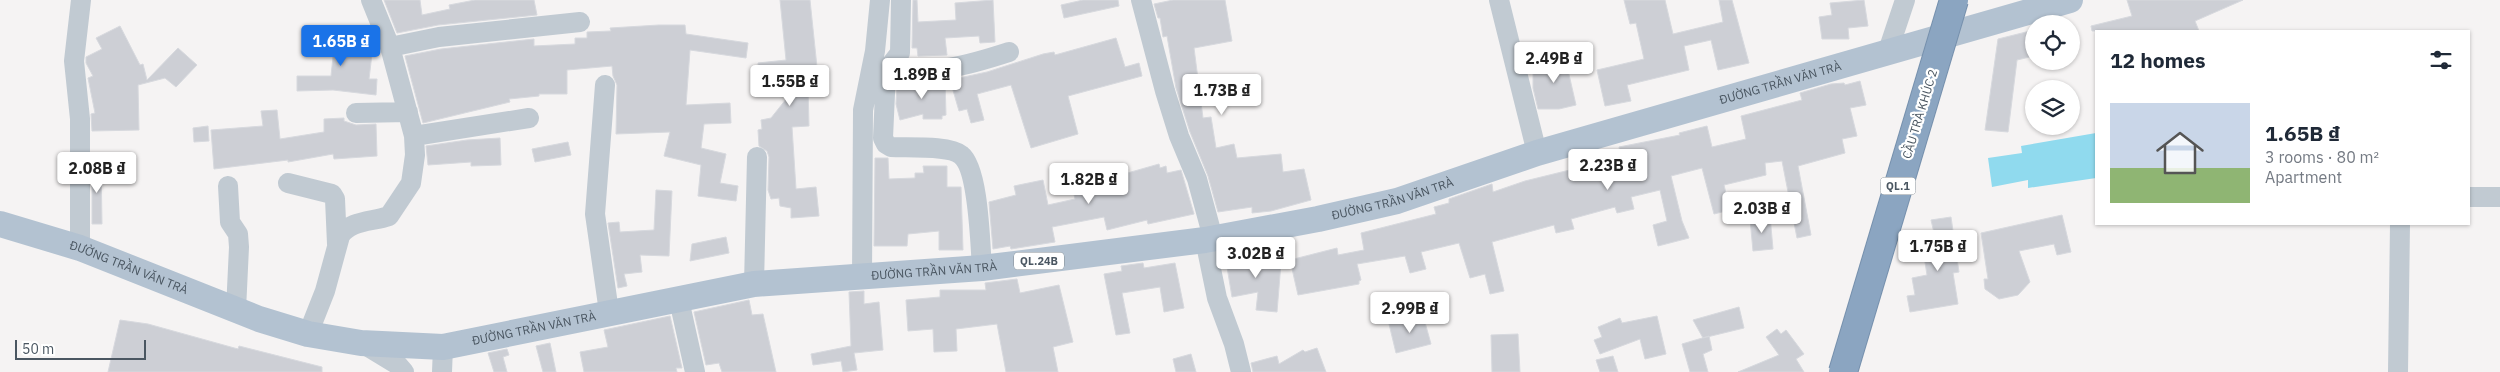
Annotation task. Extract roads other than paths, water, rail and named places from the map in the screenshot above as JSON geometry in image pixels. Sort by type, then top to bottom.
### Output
[{"type":"highway","name":"CẦU TRÀ KHÚC 2","points":[[1843,372],[1954,0]]},
{"type":"main road","name":"ĐƯỜNG TRẦN VĂN TRÀ","points":[[0,224],[80,248],[236,310],[308,334],[361,343],[443,346],[754,284],[862,278],[982,268],[1267,230],[1397,201],[1537,153],[2070,0]]},
{"type":"street","points":[[80,248],[80,119],[74,61],[81,0]]},
{"type":"street","points":[[308,334],[325,291],[337,246],[344,229],[352,224],[389,216],[396,209],[411,183],[415,155],[414,136],[390,47],[371,0]]},
{"type":"street","points":[[862,278],[863,110],[876,51],[880,0]]},
{"type":"street","points":[[901,0],[900,53],[886,71],[884,82],[883,138],[886,144],[891,147],[949,150],[961,155],[969,167],[976,196],[982,268]]},
{"type":"street","points":[[1141,0],[1179,136],[1197,179],[1209,239],[1217,298],[1234,344],[1241,372]]},
{"type":"street","points":[[1499,0],[1537,153]]},
{"type":"street","points":[[1888,51],[1906,0]]},
{"type":"street","points":[[390,47],[439,37],[580,22]]},
{"type":"street","points":[[891,66],[920,71],[975,63],[1009,52]]},
{"type":"street","points":[[605,85],[595,214],[609,312]]},
{"type":"street","points":[[356,113],[408,112]]},
{"type":"street","points":[[414,136],[529,118]]},
{"type":"street","points":[[754,284],[757,157]]},
{"type":"street","points":[[288,184],[332,194],[335,199],[337,246]]},
{"type":"street","points":[[228,186],[230,222],[238,234],[239,246],[236,310]]},
{"type":"street","points":[[2470,197],[2500,197]]},
{"type":"street","points":[[2398,372],[2400,225]]},
{"type":"street","points":[[679,300],[695,372]]},
{"type":"street","points":[[361,343],[398,364],[404,372]]},
{"type":"street","points":[[442,372],[443,346]]},
{"type":"water","points":[[2095,133],[2095,178],[2028,188],[2028,180],[1992,187],[1988,158],[2022,153],[2021,146]]}]
